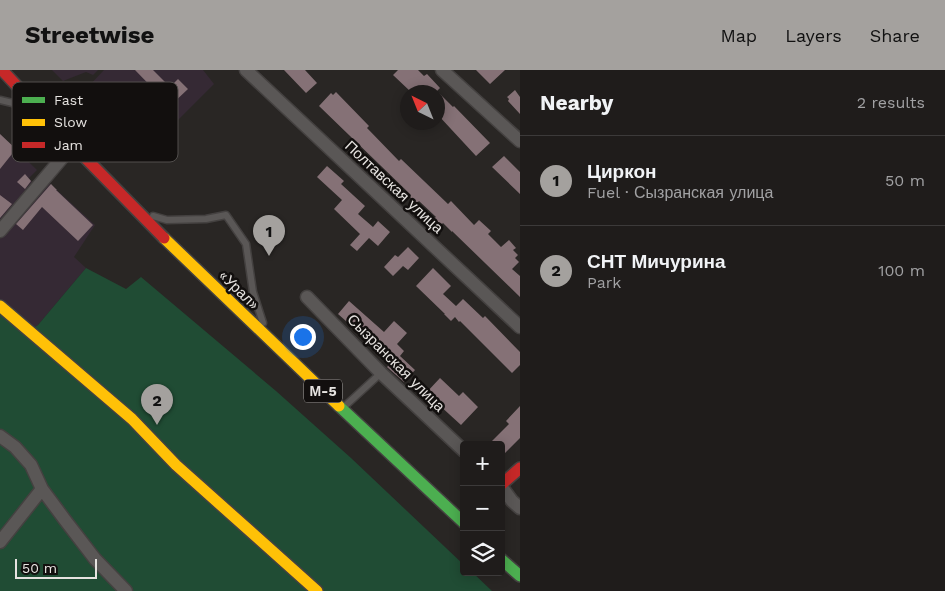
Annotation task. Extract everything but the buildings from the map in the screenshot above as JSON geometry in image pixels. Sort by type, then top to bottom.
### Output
[{"type":"main road","name":"«Урал»","points":[[2,70],[13,82]]},
{"type":"main road","name":"«Урал»","points":[[90,162],[183,258],[460,519]]},
{"type":"main road","points":[[0,306],[132,418],[176,465],[317,591]]},
{"type":"main road","points":[[505,482],[520,468]]},
{"type":"main road","points":[[505,563],[520,576]]},
{"type":"street","name":"Полтавская улица","points":[[246,70],[520,327]]},
{"type":"street","points":[[442,70],[520,142]]},
{"type":"street","points":[[0,231],[59,162]]},
{"type":"street","name":"Сызранская улица","points":[[307,296],[380,373],[460,447]]},
{"type":"street","points":[[0,436],[15,447],[31,465],[42,489],[95,559],[126,591]]},
{"type":"street","points":[[0,542],[42,489]]},
{"type":"street","points":[[505,491],[520,508]]},
{"type":"lane","points":[[137,210],[167,220],[206,219],[226,215],[246,244],[253,292],[268,338]]},
{"type":"lane","points":[[342,409],[380,373]]},
{"type":"shaded area","points":[[52,70],[98,70],[93,75],[86,72],[63,81]]},
{"type":"shaded area","points":[[104,70],[203,70],[214,84],[178,120],[178,82],[93,82]]},
{"type":"shaded area","points":[[0,134],[12,146],[12,162],[29,162],[37,170],[29,178],[32,182],[0,220]]},
{"type":"shaded area","points":[[48,182],[95,225],[74,257],[86,268],[38,325],[33,328],[0,299],[0,239]]},
{"type":"green space","points":[[86,268],[126,289],[141,277],[276,391],[351,458],[460,561],[460,576],[476,576],[492,591],[0,591],[0,299],[33,328],[38,325]]},
{"type":"traffic: fast","points":[[339,406],[460,519]]},
{"type":"traffic: fast","points":[[505,563],[520,576]]},
{"type":"traffic: slow","points":[[164,238],[339,406]]},
{"type":"traffic: slow","points":[[0,306],[132,419],[176,465],[317,591]]},
{"type":"traffic: jam","points":[[2,70],[13,82]]},
{"type":"traffic: jam","points":[[89,162],[164,238]]},
{"type":"traffic: jam","points":[[505,481],[520,468]]},
{"type":"place","name":"Циркон","points":[[269,256]]},
{"type":"place","name":"СНТ Мичурина","points":[[157,425]]}]
